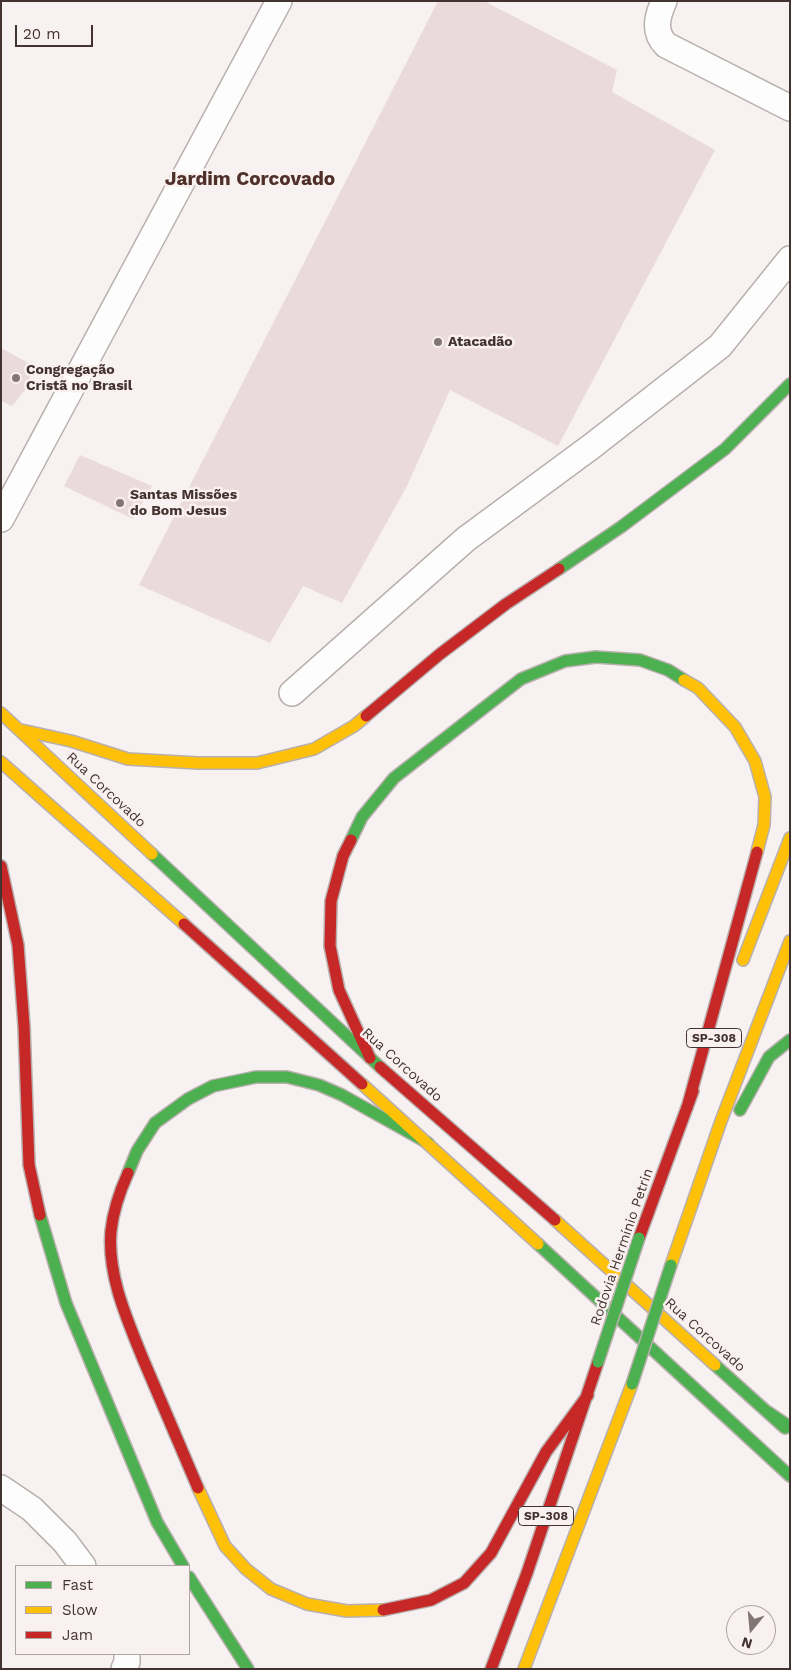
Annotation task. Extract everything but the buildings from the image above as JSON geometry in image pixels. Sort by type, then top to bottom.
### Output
[{"type":"main road","points":[[21,730],[71,741],[128,759],[198,763],[257,763],[314,749],[354,726],[440,654],[506,604],[621,527],[724,449],[790,384]]},
{"type":"main road","points":[[370,1058],[338,990],[330,946],[331,901],[343,856],[362,817],[394,778],[521,679],[565,661],[596,657],[640,660],[668,670],[698,688],[734,727],[754,761],[765,797],[764,824],[687,1108]]},
{"type":"main road","name":"Rua Corcovado","points":[[1,713],[370,1058],[556,1221],[790,1433]]},
{"type":"main road","points":[[1,762],[428,1143],[790,1476]]},
{"type":"main road","points":[[738,972],[790,838]]},
{"type":"main road","points":[[1,866],[18,945],[24,1026],[29,1165],[43,1228],[66,1303],[158,1522],[182,1565]]},
{"type":"main road","name":"SP-308","points":[[525,1669],[535,1635],[632,1384],[691,1205],[790,940]]},
{"type":"main road","name":"Rodovia Hermínio Petrin","points":[[491,1669],[588,1395],[639,1238],[728,1000]]},
{"type":"main road","points":[[691,1205],[769,1057],[790,1040]]},
{"type":"main road","points":[[428,1143],[342,1095],[319,1085],[287,1077],[256,1077],[213,1086],[188,1099],[156,1124],[137,1150],[119,1194],[111,1231],[113,1270],[125,1313],[156,1391],[211,1518],[226,1546],[246,1569],[271,1588],[307,1604],[347,1610],[388,1610],[431,1600],[464,1583],[491,1553],[546,1452],[588,1395]]},
{"type":"main road","points":[[768,1412],[790,1427]]},
{"type":"main road","points":[[190,1578],[248,1669]]},
{"type":"street","points":[[1,519],[279,1]]},
{"type":"street","points":[[664,1],[658,14],[657,27],[662,41],[666,45],[790,108]]},
{"type":"street","points":[[292,693],[466,539],[592,446],[720,346],[790,258]]},
{"type":"street","points":[[1,1488],[32,1509],[65,1542],[82,1565]]},
{"type":"traffic: fast","points":[[559,569],[621,527],[725,449],[790,384]]},
{"type":"traffic: fast","points":[[351,840],[362,817],[394,778],[521,679],[565,661],[596,657],[640,660],[668,670],[684,680]]},
{"type":"traffic: fast","points":[[152,854],[380,1067]]},
{"type":"traffic: fast","points":[[740,1110],[769,1057],[790,1040]]},
{"type":"traffic: fast","points":[[128,1173],[137,1151],[155,1123],[188,1099],[213,1086],[256,1077],[287,1077],[319,1085],[342,1095],[428,1143]]},
{"type":"traffic: fast","points":[[40,1215],[66,1303],[157,1522],[182,1565]]},
{"type":"traffic: fast","points":[[598,1362],[639,1238]]},
{"type":"traffic: fast","points":[[538,1244],[790,1476]]},
{"type":"traffic: fast","points":[[632,1384],[671,1265]]},
{"type":"traffic: fast","points":[[715,1365],[785,1428]]},
{"type":"traffic: fast","points":[[768,1412],[790,1427]]},
{"type":"traffic: fast","points":[[190,1579],[248,1669]]},
{"type":"traffic: slow","points":[[684,680],[698,688],[735,727],[755,761],[765,797],[764,825],[757,852]]},
{"type":"traffic: slow","points":[[1,713],[152,854]]},
{"type":"traffic: slow","points":[[21,730],[71,741],[128,759],[198,763],[257,763],[314,749],[354,726],[366,716]]},
{"type":"traffic: slow","points":[[1,762],[184,924]]},
{"type":"traffic: slow","points":[[743,960],[790,838]]},
{"type":"traffic: slow","points":[[671,1265],[721,1121],[790,941]]},
{"type":"traffic: slow","points":[[362,1084],[538,1244]]},
{"type":"traffic: slow","points":[[555,1220],[715,1365]]},
{"type":"traffic: slow","points":[[524,1669],[632,1384]]},
{"type":"traffic: slow","points":[[198,1488],[225,1546],[246,1569],[271,1589],[307,1604],[347,1611],[383,1610]]},
{"type":"traffic: jam","points":[[366,716],[440,654],[506,604],[559,569]]},
{"type":"traffic: jam","points":[[351,840],[343,856],[331,901],[330,946],[339,990],[370,1058]]},
{"type":"traffic: jam","points":[[687,1108],[757,852]]},
{"type":"traffic: jam","points":[[1,866],[18,945],[24,1026],[29,1165],[40,1215]]},
{"type":"traffic: jam","points":[[184,924],[362,1084]]},
{"type":"traffic: jam","points":[[380,1067],[555,1220]]},
{"type":"traffic: jam","points":[[639,1238],[693,1091]]},
{"type":"traffic: jam","points":[[128,1173],[117,1201],[111,1231],[112,1264],[115,1280],[137,1344],[198,1488]]},
{"type":"traffic: jam","points":[[491,1669],[527,1573],[598,1362]]},
{"type":"traffic: jam","points":[[383,1610],[431,1600],[464,1583],[491,1553],[546,1452],[588,1395]]},
{"type":"place","name":"Atacadão","points":[[438,342]]},
{"type":"place","name":"Congregação Cristã no Brasil","points":[[16,378]]},
{"type":"place","name":"Santas Missões do Bom Jesus","points":[[120,503]]},
{"type":"district","name":"Jardim Corcovado","points":[[250,179]]}]
